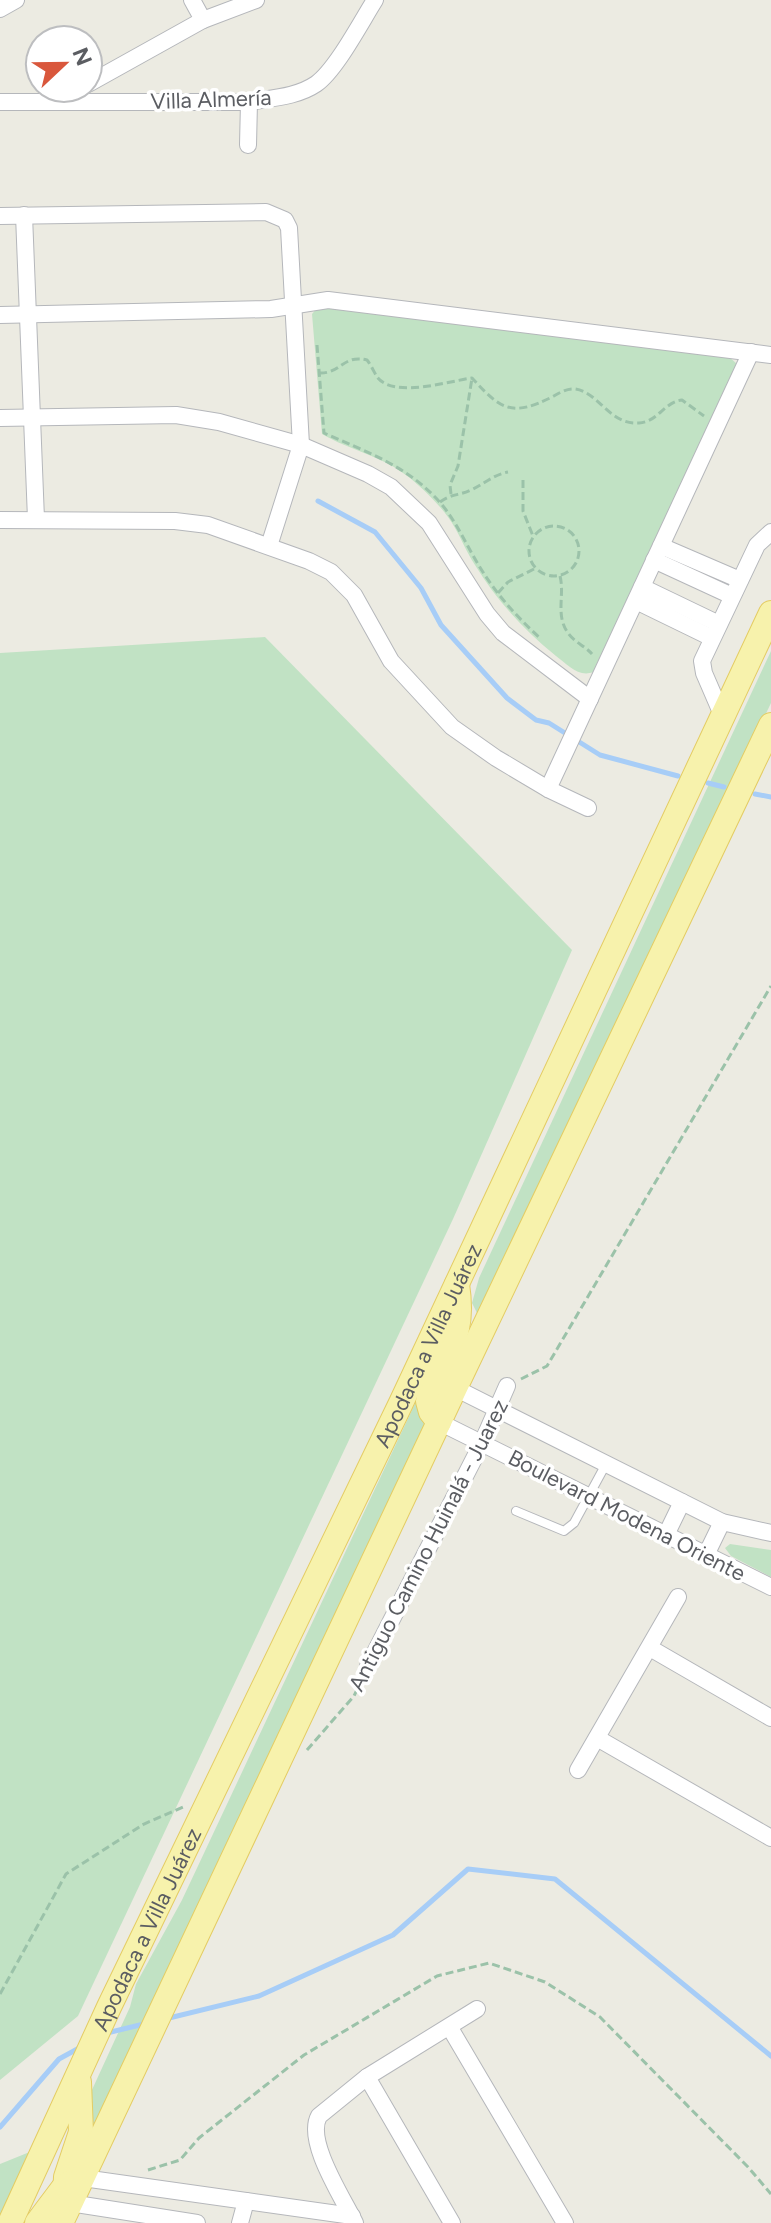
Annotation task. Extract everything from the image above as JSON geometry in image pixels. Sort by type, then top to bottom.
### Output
[{"type":"main road","name":"Apodaca a Villa Juárez","points":[[10,2223],[109,2007],[401,1403],[771,613]]},
{"type":"main road","name":"Apodaca a Villa Juárez","points":[[70,2198],[771,725]]},
{"type":"main road","points":[[439,1422],[431,1412],[428,1401],[457,1334],[460,1318],[456,1282]]},
{"type":"main road","points":[[37,2223],[70,2198],[81,2132],[79,2075]]},
{"type":"street","points":[[0,9],[16,0]]},
{"type":"street","points":[[192,0],[203,20]]},
{"type":"street","points":[[104,75],[203,20],[256,0]]},
{"type":"street","name":"Villa Almería","points":[[104,102],[249,102],[289,95],[318,83],[339,57],[369,1]]},
{"type":"street","name":"Villa Almería","points":[[0,102],[24,102]]},
{"type":"street","points":[[248,145],[249,102]]},
{"type":"street","points":[[0,216],[266,212],[285,220],[289,228],[301,445],[269,546]]},
{"type":"street","points":[[24,215],[36,519]]},
{"type":"street","points":[[0,315],[271,309],[328,300],[771,355]]},
{"type":"street","points":[[548,789],[751,352]]},
{"type":"street","points":[[0,418],[176,415],[219,422],[301,445],[368,474],[391,487],[429,523],[487,614],[503,633],[590,699]]},
{"type":"street","points":[[0,520],[186,522],[208,525],[331,572],[354,595],[391,661],[452,727],[548,789],[588,808]]},
{"type":"street","points":[[723,717],[702,665],[757,545],[771,532]]},
{"type":"street","points":[[658,553],[736,588]]},
{"type":"street","points":[[639,594],[716,631]]},
{"type":"street","name":"Antiguo Camino Huinalá - Juarez","points":[[368,1666],[482,1443],[507,1386]]},
{"type":"street","points":[[455,1388],[722,1522],[771,1533]]},
{"type":"street","name":"Boulevard Modena Oriente","points":[[439,1422],[771,1587]]},
{"type":"street","points":[[666,1535],[682,1502]]},
{"type":"street","points":[[706,1555],[722,1522]]},
{"type":"street","points":[[578,1770],[678,1597]]},
{"type":"street","points":[[650,1648],[771,1718]]},
{"type":"street","points":[[597,1738],[771,1838]]},
{"type":"street","points":[[354,2219],[325,2163],[315,2137],[315,2123],[324,2110],[367,2077],[477,2009]]},
{"type":"street","points":[[450,2028],[565,2223]]},
{"type":"street","points":[[367,2077],[452,2223]]},
{"type":"street","points":[[70,2198],[246,2201],[354,2219]]},
{"type":"street","points":[[70,2198],[197,2223]]},
{"type":"street","points":[[240,2223],[246,2201]]},
{"type":"lane","points":[[516,1511],[564,1531],[574,1523],[606,1463]]},
{"type":"path","points":[[317,345],[324,433],[395,465],[440,502],[498,593],[548,646]]},
{"type":"path","points":[[319,373],[331,372],[346,361],[361,358],[367,360],[378,379],[393,386],[415,387],[472,378]]},
{"type":"path","points":[[472,378],[492,401],[512,409],[536,405],[573,389],[585,393],[608,414],[628,422],[648,421],[672,402],[682,400],[708,420]]},
{"type":"path","points":[[451,494],[450,485],[458,466],[472,378]]},
{"type":"path","points":[[440,502],[451,494],[467,492],[508,472]]},
{"type":"path","points":[[523,480],[523,511],[533,536]]},
{"type":"path","points":[[556,526],[567,530],[574,537],[579,552],[577,562],[568,573],[543,575],[535,568],[528,550],[533,536],[543,529],[556,526]]},
{"type":"path","points":[[498,593],[508,582],[535,568]]},
{"type":"path","points":[[560,576],[563,626],[596,660]]},
{"type":"path","name":"Antiguo Camino Huinalá - Juarez","points":[[507,1386],[547,1366],[771,986]]},
{"type":"path","name":"Antiguo Camino Huinalá - Juarez","points":[[274,1772],[313,1746],[354,1696],[368,1666]]},
{"type":"path","points":[[0,1994],[66,1874],[144,1824],[212,1794]]},
{"type":"green space","points":[[319,306],[728,356],[737,364],[593,672],[578,672],[569,666],[512,614],[483,578],[448,517],[415,482],[388,464],[322,434],[312,314]]},
{"type":"green space","points":[[265,637],[572,950],[453,1219],[78,2016],[0,2080],[0,653]]},
{"type":"green space","points":[[771,651],[771,703],[478,1315],[472,1303],[479,1278]]},
{"type":"green space","points":[[443,1344],[430,1426],[89,2142],[91,2092],[130,2007],[136,1984],[182,1900]]},
{"type":"green space","points":[[730,1544],[771,1550],[771,1577],[731,1556],[725,1548]]},
{"type":"green space","points":[[42,2147],[0,2223],[0,2164]]},
{"type":"waterway","points":[[318,501],[375,532],[421,588],[441,625],[507,698],[536,720],[549,723],[600,755],[678,776]]},
{"type":"waterway","points":[[708,783],[724,787]]},
{"type":"waterway","points":[[755,794],[771,797]]},
{"type":"waterway","points":[[165,2019],[259,1996],[393,1935],[468,1869],[555,1879],[771,2056]]},
{"type":"waterway","points":[[107,2033],[148,2023]]},
{"type":"waterway","points":[[0,2127],[59,2059],[81,2047]]}]
